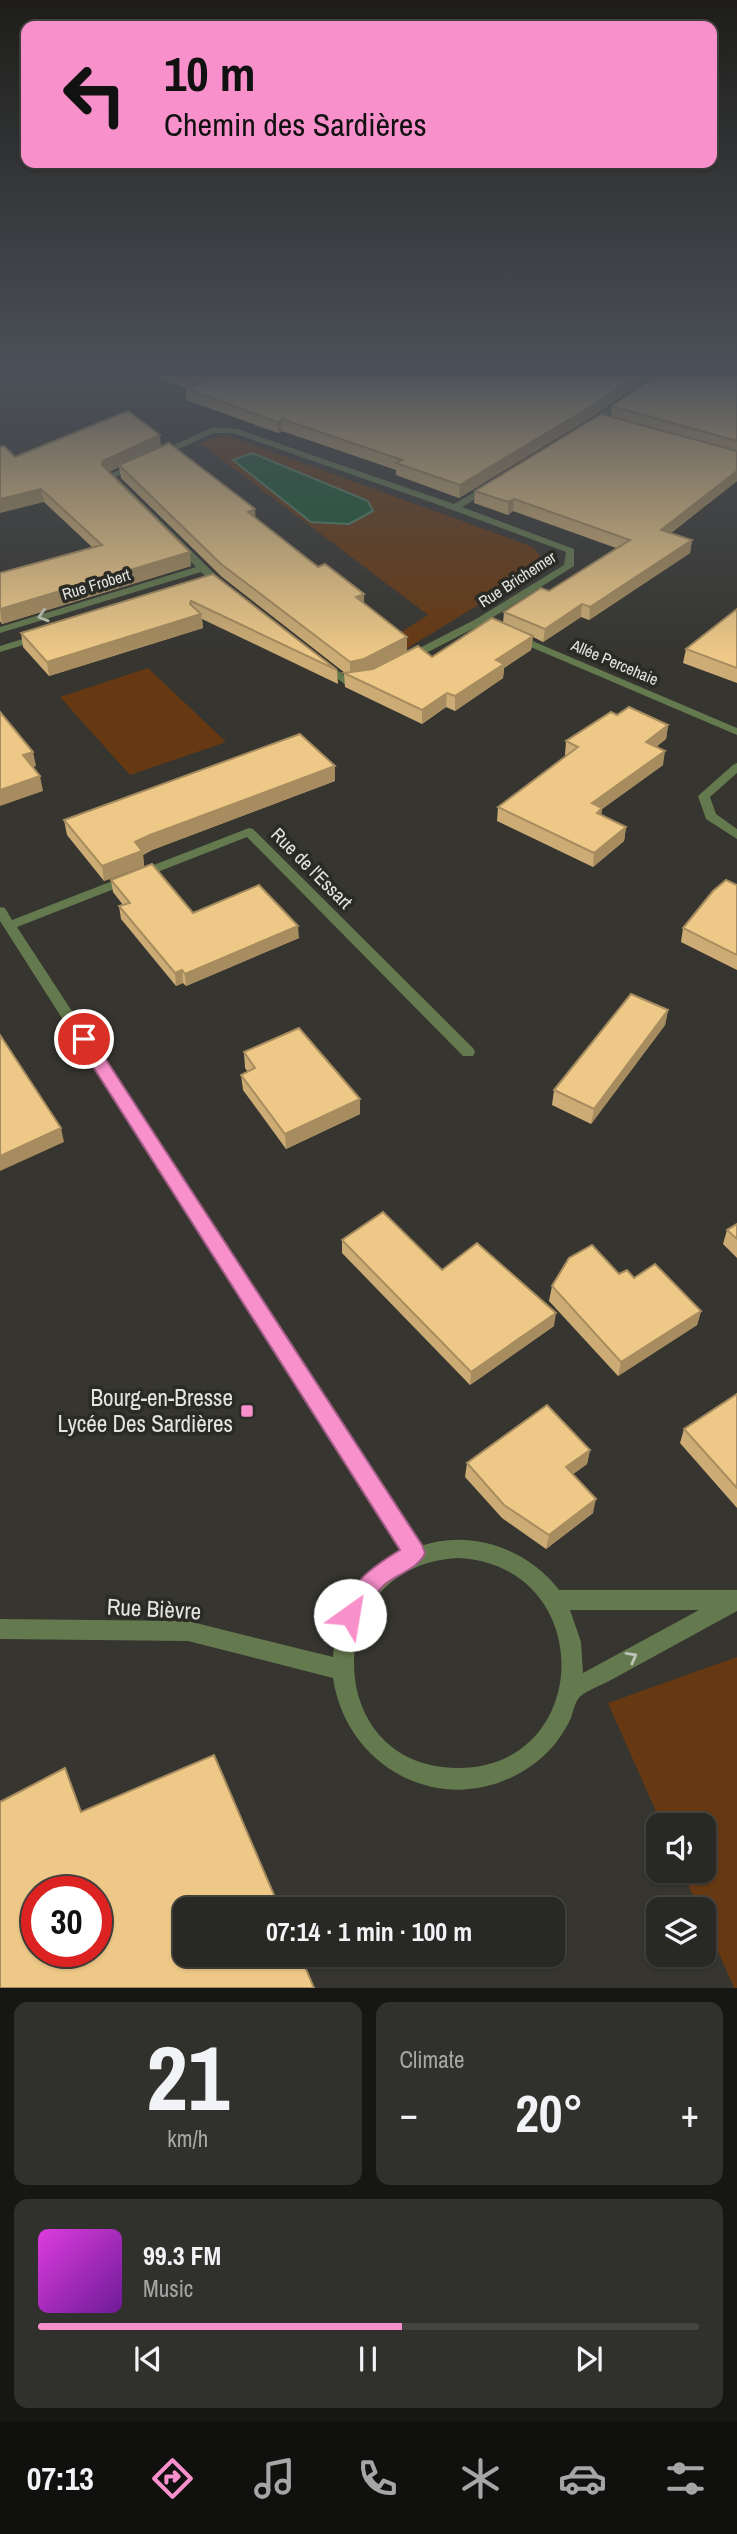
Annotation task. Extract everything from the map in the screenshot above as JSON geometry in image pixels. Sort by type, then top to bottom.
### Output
[{"type":"street","name":"Rue Brichemer","points":[[126,469],[110,476],[202,568],[347,683],[368,679],[480,621],[569,566],[571,551],[342,469]]},
{"type":"street","points":[[455,508],[503,479]]},
{"type":"street","name":"Rue Frobert","points":[[0,629],[202,568]]},
{"type":"street","points":[[203,585],[216,581]]},
{"type":"street","points":[[480,621],[493,627]]},
{"type":"street","name":"Allée Percehaie","points":[[506,632],[737,732]]},
{"type":"street","points":[[0,649],[51,633]]},
{"type":"street","points":[[737,767],[704,796],[710,816],[737,835]]},
{"type":"street","name":"Rue de l'Essart","points":[[11,925],[249,832],[468,1052]]},
{"type":"street","points":[[0,911],[414,1553]]},
{"type":"street","points":[[441,1547],[490,1553],[517,1566],[552,1600],[572,1647],[572,1690],[565,1712],[531,1758],[478,1781],[437,1780],[388,1755],[362,1727],[342,1670],[350,1615],[361,1594],[376,1577],[414,1553],[441,1547]]},
{"type":"street","points":[[552,1600],[737,1600]]},
{"type":"street","points":[[572,1690],[737,1600]]},
{"type":"street","name":"Rue Bièvre","points":[[0,1629],[188,1631],[342,1670]]},
{"type":"shaded area","points":[[234,469],[319,469],[533,547],[541,557],[537,569],[393,657],[379,646],[428,615]]},
{"type":"shaded area","points":[[244,469],[290,469],[368,501],[373,511],[349,524],[311,522]]},
{"type":"shaded area","points":[[148,668],[226,742],[130,775],[60,697]]},
{"type":"shaded area","points":[[737,1657],[737,1988],[734,1988],[716,1947],[716,1897],[694,1897],[687,1883],[716,1883],[716,1813],[657,1813],[608,1703]]},
{"type":"building","points":[[0,469],[106,469],[190,552],[0,609],[0,573],[102,545],[41,489],[0,499]]},
{"type":"building","points":[[123,469],[203,469],[255,509],[248,512],[318,567],[325,564],[364,594],[356,597],[407,637],[364,659],[350,662],[221,564]]},
{"type":"building","points":[[413,469],[487,469],[460,485]]},
{"type":"building","points":[[511,469],[737,469],[661,530],[692,540],[590,607],[582,604],[545,629],[504,612],[541,588],[549,591],[630,540],[514,499],[508,502],[475,491]]},
{"type":"building","points":[[213,574],[337,670],[191,601],[190,604],[201,614],[47,662],[21,633]]},
{"type":"building","points":[[737,609],[737,668],[686,649]]},
{"type":"building","points":[[492,618],[533,636],[496,660],[504,664],[455,696],[447,693],[422,710],[344,673],[373,669],[418,646],[432,657]]},
{"type":"building","points":[[629,707],[668,725],[646,742],[665,751],[592,803],[602,808],[597,813],[626,827],[594,853],[498,807],[578,747],[566,741],[611,712],[617,715]]},
{"type":"building","points":[[0,712],[33,752],[23,755],[40,776],[0,790]]},
{"type":"building","points":[[300,734],[335,766],[150,835],[135,842],[142,851],[102,866],[64,820]]},
{"type":"building","points":[[152,864],[193,913],[259,885],[298,926],[185,974],[182,970],[175,973],[119,906],[130,903],[111,880]]},
{"type":"building","points":[[726,880],[737,885],[737,955],[683,928],[713,891]]},
{"type":"building","points":[[631,994],[668,1010],[594,1109],[554,1090]]},
{"type":"building","points":[[299,1028],[360,1099],[285,1134],[241,1075],[255,1068],[244,1052]]},
{"type":"building","points":[[0,1035],[61,1128],[0,1156]]},
{"type":"building","points":[[383,1212],[442,1270],[477,1243],[556,1313],[471,1372],[342,1240]]},
{"type":"building","points":[[737,1224],[737,1239],[727,1230]]},
{"type":"building","points":[[592,1245],[619,1274],[627,1270],[634,1278],[655,1264],[701,1311],[621,1362],[552,1286],[569,1258]]},
{"type":"building","points":[[737,1394],[737,1488],[684,1429]]},
{"type":"building","points":[[547,1405],[590,1450],[566,1467],[596,1499],[549,1535],[504,1505],[467,1463]]},
{"type":"building","points":[[214,1755],[275,1897],[173,1897],[173,1967],[305,1967],[314,1988],[0,1988],[0,1802],[65,1768],[81,1812]]},
{"type":"place","name":"Bourg-en-Bresse Lycée Des Sardières","points":[[247,1411]]},
{"type":"route","points":[[84,1039],[414,1553],[376,1577],[361,1594],[350,1615]]}]
